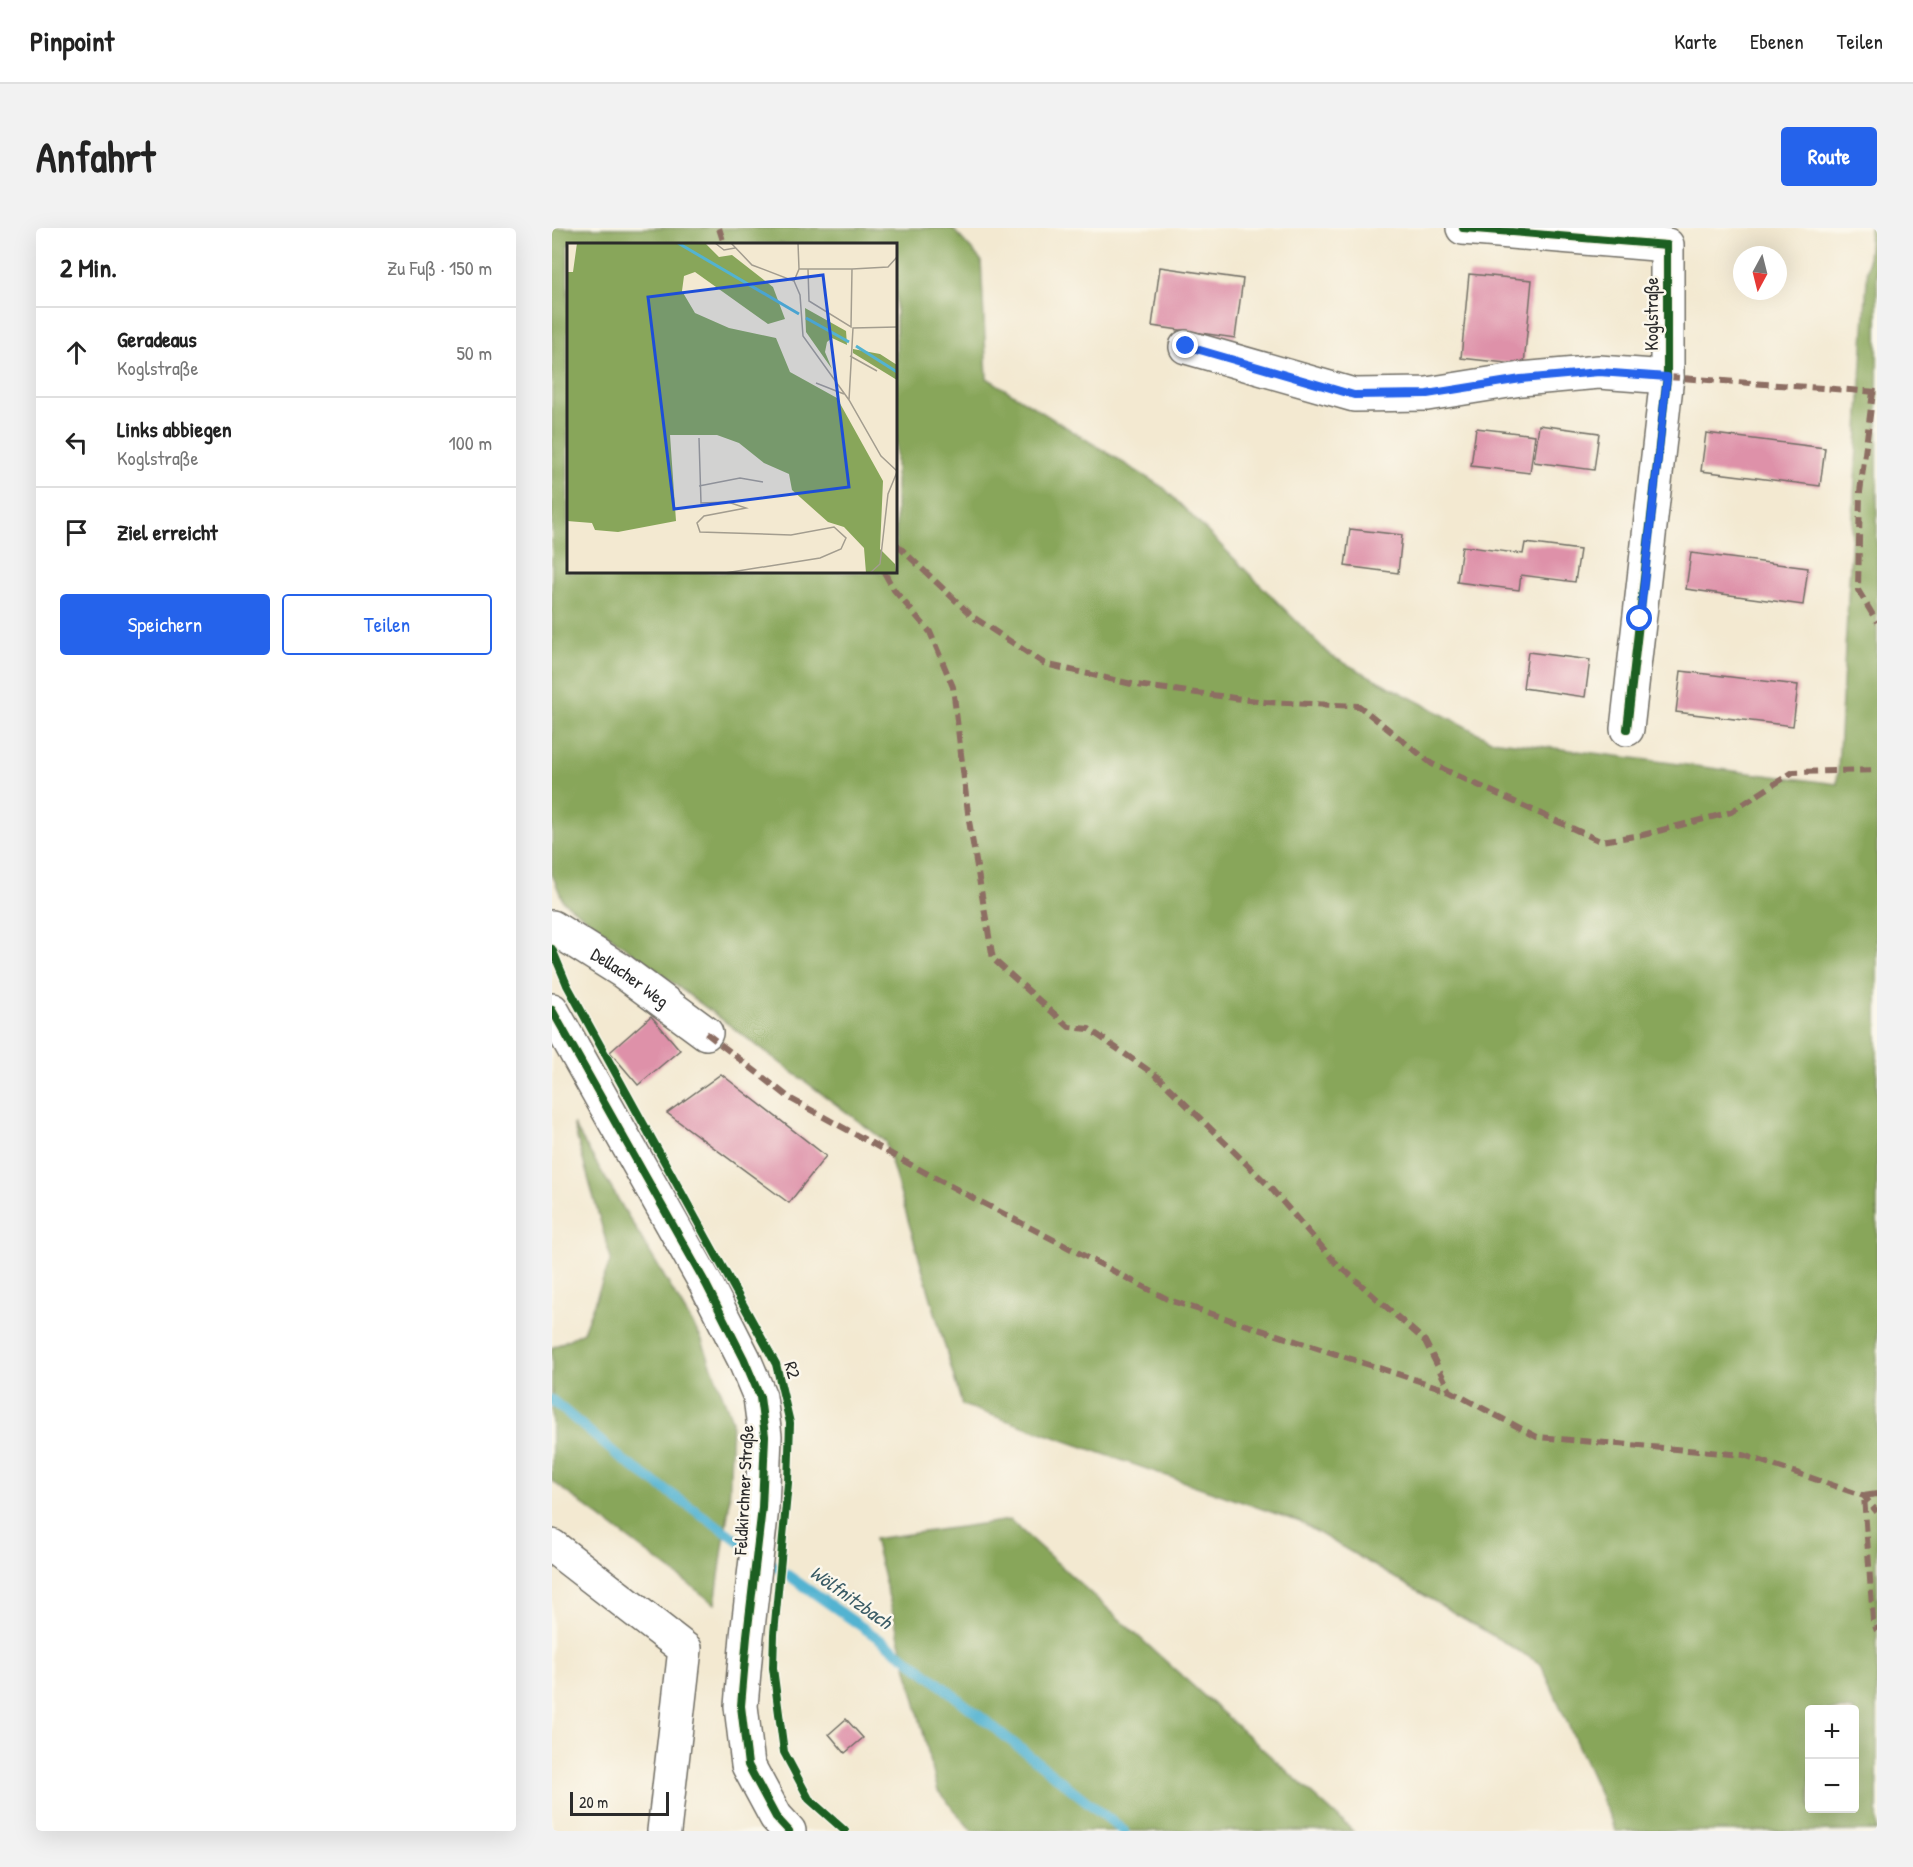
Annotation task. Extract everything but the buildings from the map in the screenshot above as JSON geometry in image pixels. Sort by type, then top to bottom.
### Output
[{"type":"street","name":"Koglstraße","points":[[1463,228],[1667,245],[1667,377],[1627,729]]},
{"type":"street","name":"Koglstraße","points":[[1186,346],[1354,395],[1427,394],[1521,379],[1599,372],[1667,377]]},
{"type":"street","name":"Dellacher Weg","points":[[552,927],[622,971],[706,1033]]},
{"type":"street","name":"Feldkirchner Straße","points":[[552,1010],[706,1284],[744,1359],[760,1397],[765,1436],[762,1508],[741,1706],[748,1765],[776,1826]]},
{"type":"street","points":[[552,1546],[685,1650],[664,1831]]},
{"type":"green space","points":[[552,228],[952,228],[981,260],[987,378],[1164,488],[1331,656],[1491,740],[1837,784],[1870,228],[1877,228],[1877,1831],[1616,1831],[1541,1664],[1300,1522],[962,1405],[885,1141],[563,901],[552,874]]},
{"type":"green space","points":[[573,1124],[701,1338],[732,1420],[729,1506],[715,1604],[552,1481],[552,1348],[583,1332],[611,1259]]},
{"type":"green space","points":[[1010,1520],[1353,1831],[972,1831],[938,1791],[874,1539]]},
{"type":"waterway","name":"Wölfnitzbach","points":[[552,1400],[623,1460],[908,1659],[1124,1831]]},
{"type":"marked path","points":[[719,228],[724,243]]},
{"type":"marked path","points":[[1667,377],[1877,392]]},
{"type":"marked path","points":[[1873,392],[1860,492],[1858,590],[1877,622]]},
{"type":"marked path","points":[[897,545],[973,617],[1045,664],[1136,685],[1265,702],[1359,706],[1432,764],[1600,841],[1643,835],[1731,812],[1793,772],[1877,770]]},
{"type":"marked path","points":[[885,573],[894,590],[930,632],[953,687],[969,821],[993,959],[1069,1027],[1089,1029],[1158,1077],[1268,1185],[1334,1261],[1425,1341],[1450,1391]]},
{"type":"marked path","points":[[706,1033],[791,1099],[935,1178],[1169,1300],[1450,1391],[1537,1437],[1744,1455],[1864,1496],[1877,1512]]},
{"type":"marked path","points":[[1877,1494],[1864,1496],[1873,1620],[1877,1631]]},
{"type":"cycle path","points":[[1463,228],[1667,245],[1667,377],[1627,729]]},
{"type":"cycle path","name":"R2","points":[[552,949],[567,985],[776,1364],[790,1423],[788,1483],[773,1668],[784,1752],[809,1799],[845,1831]]},
{"type":"cycle path","points":[[552,1010],[706,1284],[744,1359],[760,1397],[765,1436],[762,1508],[741,1706],[748,1765],[776,1817],[789,1831]]},
{"type":"route","points":[[1186,346],[1354,395],[1427,394],[1521,379],[1599,372],[1667,377],[1640,619]]}]
